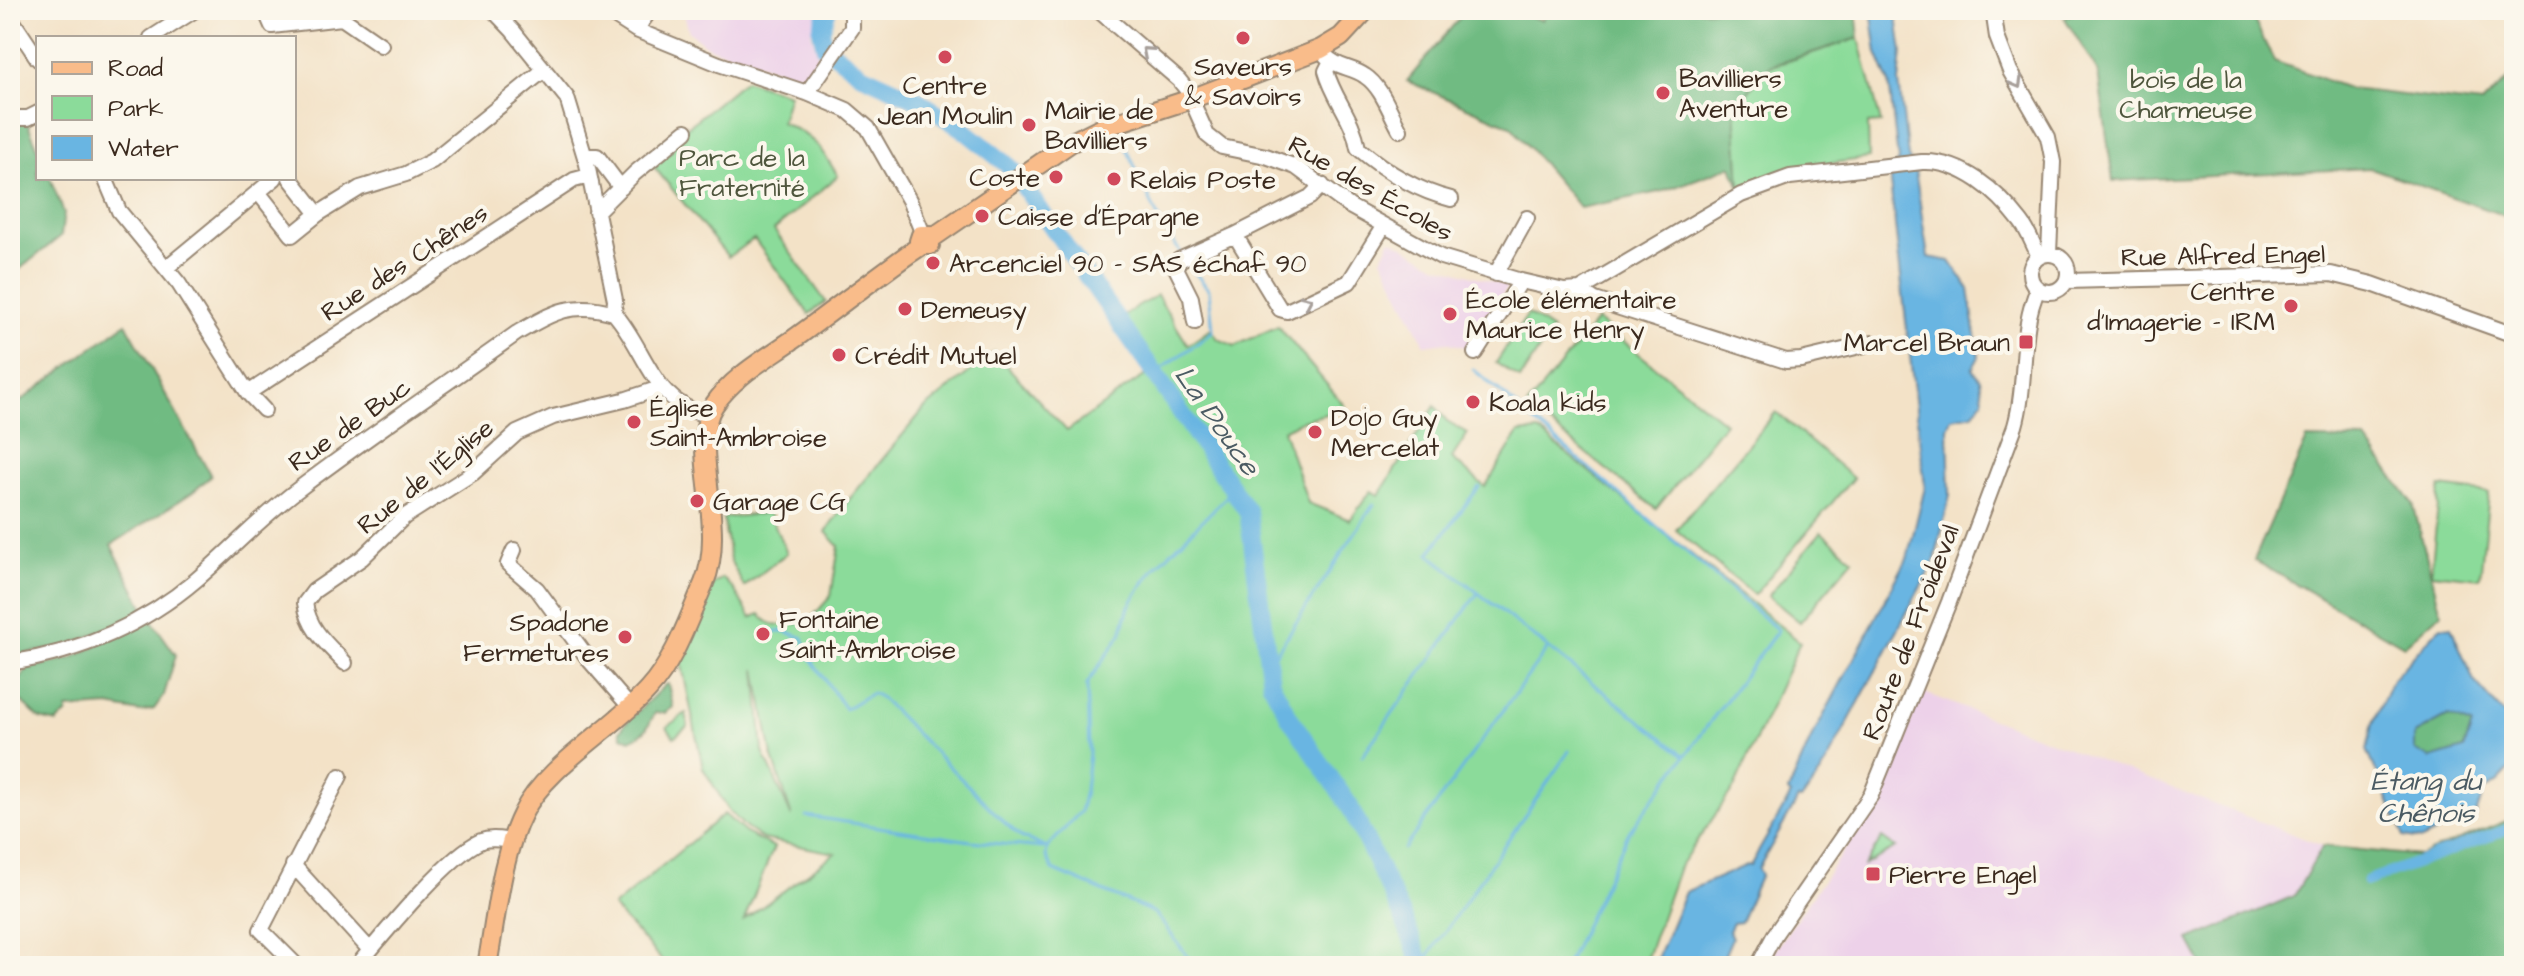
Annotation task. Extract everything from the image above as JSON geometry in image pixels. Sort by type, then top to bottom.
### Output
[{"type":"main road","points":[[487,966],[513,841],[522,813],[540,788],[653,685],[670,657],[706,580],[714,535],[704,432],[708,415],[729,386],[925,239],[1070,143],[1098,129],[1326,55],[1366,10]]},
{"type":"street","points":[[154,36],[195,10]]},
{"type":"street","points":[[265,10],[272,26],[342,18],[381,45]]},
{"type":"street","points":[[493,10],[567,98],[585,156],[615,300],[614,313],[660,388],[682,407],[708,415]]},
{"type":"street","points":[[605,10],[636,30],[847,110],[868,128],[909,200],[925,239]]},
{"type":"street","points":[[636,30],[650,10]]},
{"type":"street","points":[[807,93],[813,80],[852,28],[852,10]]},
{"type":"street","name":"Rue des Écoles","points":[[1098,10],[1179,80],[1207,135],[1222,147],[1296,167],[1349,206],[1441,257],[1564,291],[1585,287],[1595,300],[1786,361],[1873,343]]},
{"type":"street","points":[[1585,287],[1741,195],[1790,177],[1935,161],[1958,166],[1995,193],[2023,224],[2044,254],[2061,257],[2068,268],[2063,287],[2051,292],[2038,289],[2033,284],[2031,266],[2044,254],[2053,162],[2048,137],[2010,71],[1997,37],[1993,10]]},
{"type":"street","points":[[10,17],[36,56]]},
{"type":"street","points":[[1400,130],[1376,87],[1365,76],[1326,55],[1328,79],[1354,128],[1358,148],[1380,166],[1422,191],[1451,199]]},
{"type":"street","points":[[258,192],[292,235],[318,214],[360,188],[406,174],[432,161],[544,70]]},
{"type":"street","points":[[10,118],[28,118],[36,114]]},
{"type":"street","points":[[596,212],[686,131]]},
{"type":"street","points":[[585,156],[597,156],[621,188]]},
{"type":"street","name":"Rue des Chênes","points":[[248,393],[574,180],[589,176]]},
{"type":"street","points":[[106,180],[119,211],[166,268],[248,393],[264,410]]},
{"type":"street","points":[[166,268],[273,180]]},
{"type":"street","points":[[292,180],[318,214]]},
{"type":"street","points":[[1195,322],[1191,298],[1175,266],[1179,260],[1310,197],[1322,185]]},
{"type":"street","points":[[1496,274],[1527,218]]},
{"type":"street","points":[[1235,235],[1280,309],[1287,311],[1349,282],[1383,227]]},
{"type":"street","name":"Rue Alfred Engel","points":[[2067,281],[2331,274],[2372,284],[2514,335]]},
{"type":"street","points":[[1475,353],[1521,281]]},
{"type":"street","name":"Route de Froideval","points":[[1758,966],[1775,934],[1862,809],[1894,741],[2015,426],[2023,399],[2028,314],[2038,289]]},
{"type":"street","name":"Rue de Buc","points":[[10,663],[50,657],[76,649],[132,624],[195,581],[273,508],[302,486],[517,333],[546,316],[588,306],[614,313]]},
{"type":"street","name":"Rue de l'Église","points":[[345,663],[316,634],[307,620],[305,603],[314,591],[362,558],[404,517],[473,473],[517,433],[553,417],[660,388]]},
{"type":"street","points":[[514,550],[508,564],[537,589],[590,661],[630,707]]},
{"type":"street","points":[[297,966],[261,930],[340,776]]},
{"type":"street","points":[[357,966],[462,852],[484,840],[513,841]]},
{"type":"street","points":[[293,865],[370,950]]},
{"type":"shaded area","points":[[683,10],[817,10],[811,32],[819,59],[811,72],[793,75],[708,47],[689,32]]},
{"type":"shaded area","name":"École élémentaire Maurice Henry","points":[[1391,239],[1436,265],[1508,286],[1468,348],[1446,342],[1425,345],[1382,258]]},
{"type":"shaded area","points":[[1922,692],[2323,846],[2294,896],[2189,940],[2203,966],[1764,966],[1881,797]]},
{"type":"green space","points":[[1466,10],[1506,10],[1542,20],[1548,10],[1856,10],[1859,38],[1769,66],[1735,108],[1740,188],[1732,166],[1664,191],[1580,208],[1511,126],[1407,81]]},
{"type":"green space","name":"bois de la Charmeuse","points":[[2082,10],[2249,10],[2274,61],[2350,89],[2482,104],[2514,73],[2514,219],[2371,168],[2113,181],[2098,72],[2064,17]]},
{"type":"green space","points":[[1859,38],[1881,123],[1868,124],[1869,158],[1787,172],[1740,188],[1735,110],[1691,92]]},
{"type":"green space","name":"Parc de la Fraternité","points":[[745,80],[789,94],[781,122],[802,132],[815,143],[838,176],[774,230],[826,302],[809,314],[754,239],[728,257],[654,167],[673,149],[669,142]]},
{"type":"green space","points":[[10,120],[27,122],[36,144],[36,180],[51,180],[64,213],[61,236],[10,277]]},
{"type":"green space","points":[[1157,295],[1188,345],[1211,329],[1218,339],[1235,346],[1278,326],[1345,409],[1303,420],[1283,430],[1308,503],[1350,520],[1371,491],[1379,495],[1435,406],[1447,421],[1468,433],[1452,458],[1485,487],[1519,433],[1539,431],[1800,642],[1734,788],[1679,867],[1644,966],[667,966],[613,907],[724,814],[747,834],[774,847],[744,920],[835,853],[763,839],[729,811],[703,768],[680,656],[713,584],[723,578],[751,618],[760,614],[775,625],[808,622],[831,596],[839,546],[826,532],[846,503],[924,409],[994,352],[1067,431],[1159,367],[1121,317]],"holes":[[[756,669],[771,751],[792,817],[763,752]]]},
{"type":"green space","points":[[1528,314],[1552,330],[1520,379],[1496,363]]},
{"type":"green space","points":[[1597,320],[1725,423],[1656,509],[1527,406]]},
{"type":"green space","points":[[126,323],[211,476],[193,492],[111,545],[144,608],[132,617],[66,647],[10,656],[10,409]]},
{"type":"green space","points":[[1776,412],[1853,478],[1754,595],[1676,530]]},
{"type":"green space","points":[[2307,439],[2366,440],[2413,504],[2441,613],[2404,646],[2254,560]]},
{"type":"green space","points":[[2440,487],[2489,493],[2480,578],[2431,573]]},
{"type":"green space","points":[[769,513],[787,553],[744,587],[730,560],[723,518]]},
{"type":"green space","points":[[1821,532],[1853,559],[1800,622],[1768,596]]},
{"type":"green space","points":[[150,618],[176,655],[164,695],[154,709],[140,712],[109,706],[67,709],[57,723],[40,719],[18,698],[19,681],[27,669],[72,658]]},
{"type":"green space","points":[[668,684],[673,707],[665,713],[655,713],[640,735],[630,740],[622,736],[620,731],[625,724]]},
{"type":"green space","points":[[686,713],[688,726],[674,737],[667,727]]},
{"type":"green space","points":[[2448,716],[2473,725],[2464,749],[2431,760],[2415,750],[2415,734]]},
{"type":"green space","points":[[2514,818],[2514,966],[2203,966],[2189,940],[2294,896],[2323,846],[2420,856]]},
{"type":"green space","points":[[1882,838],[1896,848],[1865,865]]},
{"type":"water","points":[[1871,10],[1896,10],[1902,52],[1899,82],[1908,157],[1915,170],[1928,257],[1950,261],[1969,289],[1979,357],[1972,369],[1980,379],[1983,399],[1973,414],[1952,418],[1948,428],[1950,495],[1935,560],[1821,773],[1801,800],[1798,799],[1758,869],[1761,875],[1740,922],[1733,923],[1729,931],[1732,938],[1720,966],[1654,966],[1685,892],[1750,866],[1791,795],[1788,792],[1810,741],[1907,559],[1925,487],[1889,173],[1898,160],[1889,82],[1877,53]]},
{"type":"water","name":"Étang du Chênois","points":[[2441,626],[2451,627],[2474,681],[2514,726],[2514,765],[2484,791],[2474,820],[2447,827],[2422,840],[2404,837],[2367,750],[2373,723],[2392,680]],"holes":[[[2448,716],[2472,725],[2464,749],[2431,759],[2415,750],[2415,734]]]},
{"type":"waterway","name":"La Douce","points":[[828,10],[821,30],[825,47],[863,75],[916,99],[964,130],[1010,167],[1248,512],[1271,683],[1290,718],[1349,805],[1403,917],[1422,966]]},
{"type":"waterway","points":[[1121,136],[1161,224],[1181,253]]},
{"type":"waterway","points":[[1155,374],[1213,331],[1209,290],[1188,264]]},
{"type":"waterway","points":[[1473,369],[1778,630],[1629,832],[1566,966]]},
{"type":"waterway","points":[[1479,487],[1429,554],[1685,756]]},
{"type":"waterway","points":[[1195,966],[1155,913],[1053,870],[1046,856],[1047,848],[1080,812],[1089,753],[1087,684],[1121,634],[1129,606],[1155,568],[1233,490]]},
{"type":"waterway","points":[[1269,664],[1374,504]]},
{"type":"waterway","points":[[1362,756],[1478,593]]},
{"type":"waterway","points":[[770,633],[785,631],[803,638],[811,659],[845,709],[872,693],[881,698],[1006,824],[1021,837],[1047,848]]},
{"type":"waterway","points":[[1404,849],[1548,648]]},
{"type":"waterway","points":[[1422,965],[1569,751]]},
{"type":"waterway","points":[[806,816],[971,841],[1043,848]]},
{"type":"waterway","points":[[2367,881],[2514,827]]},
{"type":"place","name":"Saveurs & Savoirs","points":[[1243,38]]},
{"type":"place","name":"Centre Jean Moulin","points":[[945,57]]},
{"type":"place","name":"Bavilliers Aventure","points":[[1663,93]]},
{"type":"place","name":"Mairie de Bavilliers","points":[[1029,125]]},
{"type":"place","name":"Coste","points":[[1056,177]]},
{"type":"place","name":"Relais Poste","points":[[1114,179]]},
{"type":"place","name":"Caisse d'Épargne","points":[[982,216]]},
{"type":"place","name":"Arcenciel 90 – SAS échaf 90","points":[[933,263]]},
{"type":"place","name":"Centre d’Imagerie - IRM","points":[[2291,306]]},
{"type":"place","name":"Demeusy","points":[[905,309]]},
{"type":"place","name":"École élémentaire Maurice Henry","points":[[1450,314]]},
{"type":"place","name":"Marcel Braun","points":[[2026,342]]},
{"type":"place","name":"Crédit Mutuel","points":[[839,355]]},
{"type":"place","name":"Koala kids","points":[[1473,402]]},
{"type":"place","name":"Église Saint-Ambroise","points":[[634,422]]},
{"type":"place","name":"Dojo Guy Mercelat","points":[[1315,432]]},
{"type":"place","name":"Garage CG","points":[[697,501]]},
{"type":"place","name":"Fontaine Saint-Ambroise","points":[[763,634]]},
{"type":"place","name":"Spadone Fermetures","points":[[625,637]]},
{"type":"place","name":"Pierre Engel","points":[[1873,874]]}]
